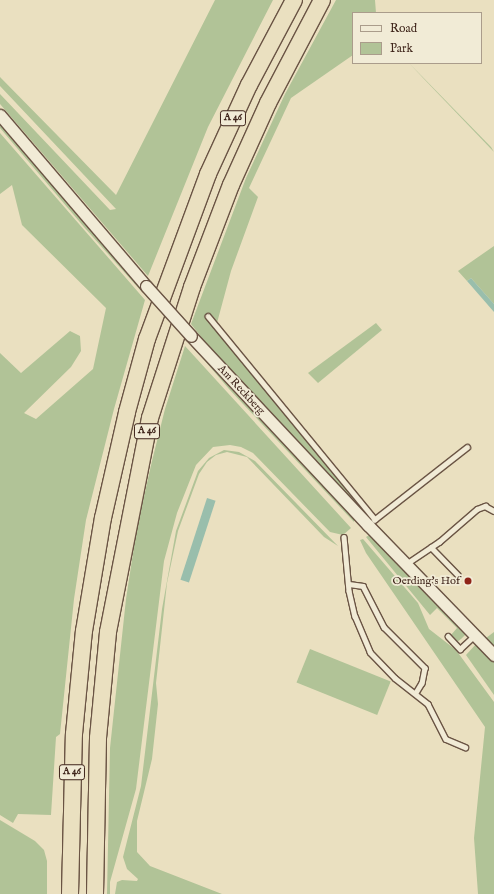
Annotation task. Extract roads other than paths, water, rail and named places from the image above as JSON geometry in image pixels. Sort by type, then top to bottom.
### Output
[{"type":"highway","name":"A 46","points":[[70,894],[74,734],[84,631],[103,518],[127,412],[147,339],[208,174],[249,85],[294,0]]},
{"type":"highway","name":"A 46","points":[[95,894],[98,738],[108,632],[150,418],[192,287],[231,185],[268,102],[322,0]]},
{"type":"street","name":"Am Reckberg","points":[[0,115],[146,286],[191,336],[371,522],[406,564],[494,655]]},
{"type":"lane","points":[[208,316],[371,522],[467,447]]},
{"type":"lane","points":[[406,564],[431,547],[477,509],[485,506],[494,511]]},
{"type":"lane","points":[[344,537],[348,584],[355,616],[370,652],[395,678],[416,693],[428,704],[446,739],[465,747]]},
{"type":"lane","points":[[431,547],[458,575]]},
{"type":"lane","points":[[348,584],[363,586],[384,627],[425,668],[422,683],[416,693]]},
{"type":"lane","points":[[448,636],[460,649],[475,635]]},
{"type":"place","name":"Oerding's Hof","points":[[468,581]]}]
